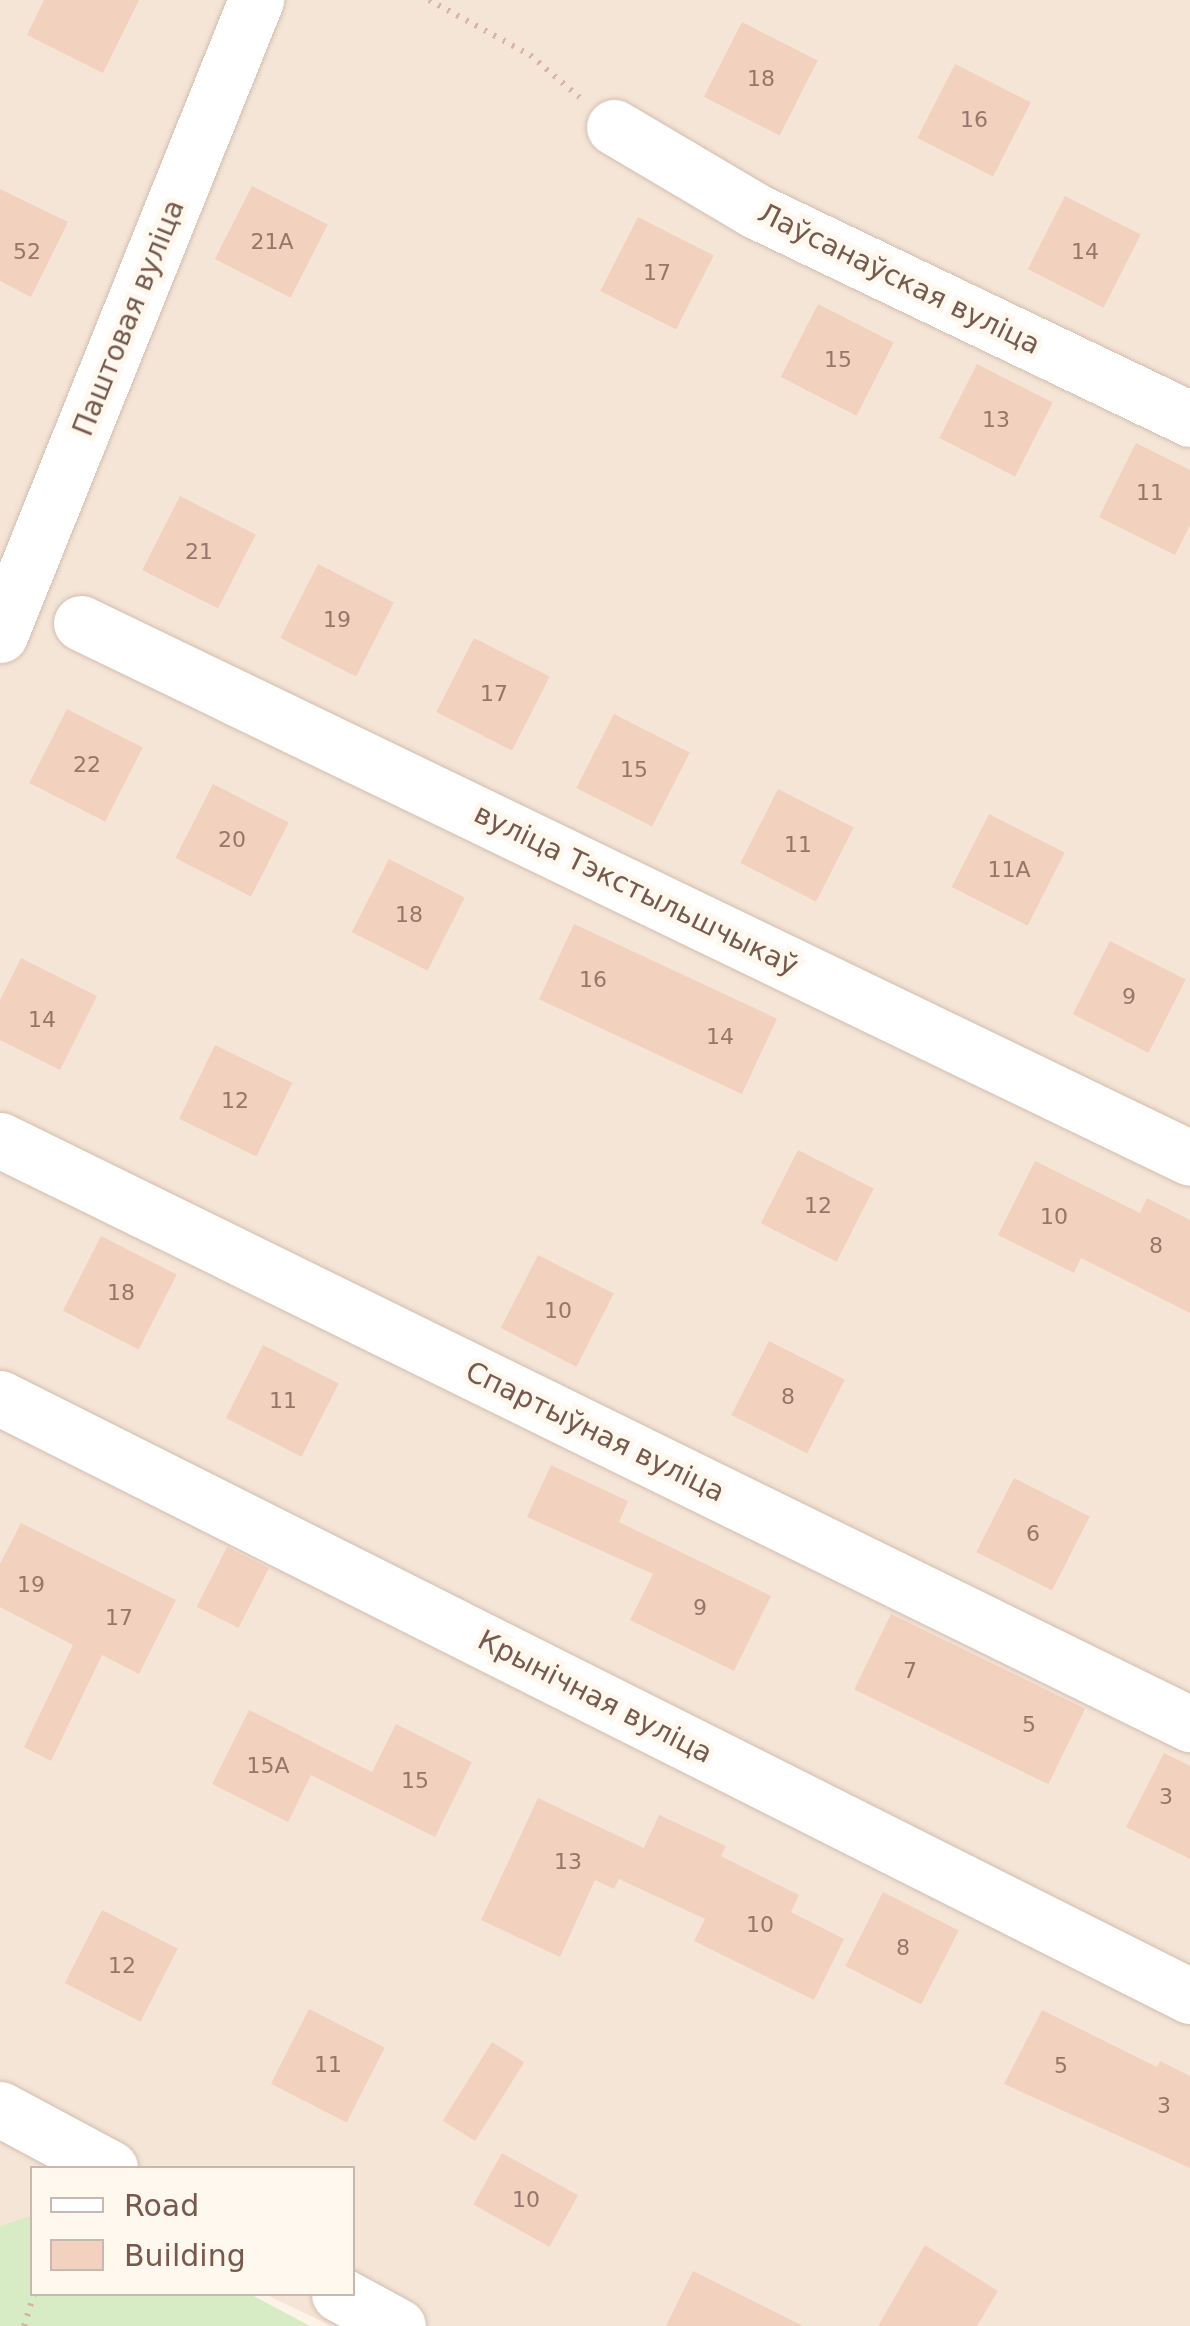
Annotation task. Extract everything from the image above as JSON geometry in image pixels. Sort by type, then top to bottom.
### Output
[{"type":"street","name":"Паштовая вуліца","points":[[0,635],[256,0]]},
{"type":"street","name":"Лаўсанаўская вуліца","points":[[614,127],[756,211],[1190,419]]},
{"type":"street","name":"вуліца Тэкстыльшчыкаў","points":[[81,623],[1190,1158]]},
{"type":"street","name":"Спартыўная вуліца","points":[[0,1140],[1190,1724]]},
{"type":"street","name":"Крынічная вуліца","points":[[0,1398],[1190,1996]]},
{"type":"street","points":[[0,2109],[106,2166]]},
{"type":"street","points":[[342,2296],[398,2326]]},
{"type":"path","points":[[429,0],[530,55],[614,127]]},
{"type":"path","points":[[24,2326],[33,2296]]},
{"type":"shaded area","points":[[0,0],[1190,0],[1190,2326],[331,2326],[269,2296],[355,2296],[355,2166],[30,2166],[30,2216],[0,2226]]},
{"type":"green space","points":[[30,2216],[30,2296],[254,2296],[310,2326],[0,2326],[0,2226]]},
{"type":"building","points":[[44,0],[139,0],[103,73],[27,35]]},
{"type":"building","points":[[742,22],[818,61],[780,135],[704,97]]},
{"type":"building","points":[[955,64],[1031,103],[993,177],[917,138]]},
{"type":"building","points":[[252,186],[328,225],[291,298],[215,259]]},
{"type":"building","points":[[0,189],[68,222],[31,297],[0,281]]},
{"type":"building","points":[[1065,196],[1141,235],[1104,308],[1028,269]]},
{"type":"building","points":[[638,217],[714,256],[676,330],[600,291]]},
{"type":"building","points":[[818,304],[894,343],[857,416],[781,377]]},
{"type":"building","points":[[977,364],[1053,403],[1015,477],[939,438]]},
{"type":"building","points":[[1136,443],[1190,470],[1190,525],[1175,555],[1099,517]]},
{"type":"building","points":[[180,496],[256,535],[218,609],[142,570]]},
{"type":"building","points":[[318,564],[394,603],[356,677],[280,638]]},
{"type":"building","points":[[474,638],[550,677],[512,751],[436,712]]},
{"type":"building","points":[[67,709],[143,748],[105,822],[29,783]]},
{"type":"building","points":[[614,714],[690,753],[652,827],[576,788]]},
{"type":"building","points":[[213,784],[289,823],[251,897],[175,858]]},
{"type":"building","points":[[778,789],[854,828],[816,902],[740,863]]},
{"type":"building","points":[[989,814],[1065,853],[1028,926],[952,887]]},
{"type":"building","points":[[389,859],[465,898],[428,971],[352,932]]},
{"type":"building","points":[[574,924],[777,1019],[742,1094],[539,999]]},
{"type":"building","points":[[1110,941],[1186,980],[1149,1053],[1073,1014]]},
{"type":"building","points":[[21,958],[97,996],[60,1070],[0,1040],[0,1000]]},
{"type":"building","points":[[215,1045],[292,1083],[256,1156],[179,1119]]},
{"type":"building","points":[[798,1150],[874,1189],[837,1262],[761,1223]]},
{"type":"building","points":[[1035,1161],[1140,1213],[1147,1198],[1190,1220],[1190,1313],[1081,1258],[1074,1273],[998,1235]]},
{"type":"building","points":[[101,1236],[177,1275],[139,1349],[63,1311]]},
{"type":"building","points":[[538,1255],[614,1294],[577,1367],[501,1328]]},
{"type":"building","points":[[769,1341],[845,1380],[807,1454],[731,1415]]},
{"type":"building","points":[[263,1345],[339,1384],[302,1457],[226,1418]]},
{"type":"building","points":[[551,1465],[628,1501],[619,1522],[771,1596],[734,1671],[630,1620],[653,1574],[527,1517]]},
{"type":"building","points":[[1014,1478],[1090,1517],[1052,1591],[976,1552]]},
{"type":"building","points":[[21,1523],[176,1600],[139,1674],[102,1655],[51,1761],[24,1747],[73,1645],[0,1607],[0,1564]]},
{"type":"building","points":[[227,1547],[269,1568],[238,1628],[197,1607]]},
{"type":"building","points":[[891,1614],[1085,1709],[1048,1784],[854,1689]]},
{"type":"building","points":[[249,1710],[372,1772],[396,1724],[472,1762],[435,1837],[311,1775],[288,1822],[212,1784]]},
{"type":"building","points":[[1164,1753],[1190,1766],[1190,1859],[1126,1827]]},
{"type":"building","points":[[538,1798],[644,1848],[659,1815],[726,1846],[721,1856],[799,1895],[791,1912],[844,1939],[814,2000],[694,1941],[705,1919],[619,1879],[614,1889],[595,1880],[560,1957],[481,1920]]},
{"type":"building","points":[[883,1892],[959,1931],[921,2005],[845,1966]]},
{"type":"building","points":[[102,1910],[178,1949],[141,2022],[65,1983]]},
{"type":"building","points":[[309,2009],[385,2048],[347,2122],[271,2084]]},
{"type":"building","points":[[1042,2010],[1157,2067],[1160,2061],[1190,2076],[1190,2168],[1004,2084]]},
{"type":"building","points":[[492,2042],[524,2062],[475,2141],[443,2121]]},
{"type":"building","points":[[502,2153],[578,2195],[549,2247],[473,2205]]},
{"type":"building","points":[[925,2245],[998,2291],[977,2326],[878,2326]]},
{"type":"building","points":[[693,2271],[803,2326],[666,2326]]}]
